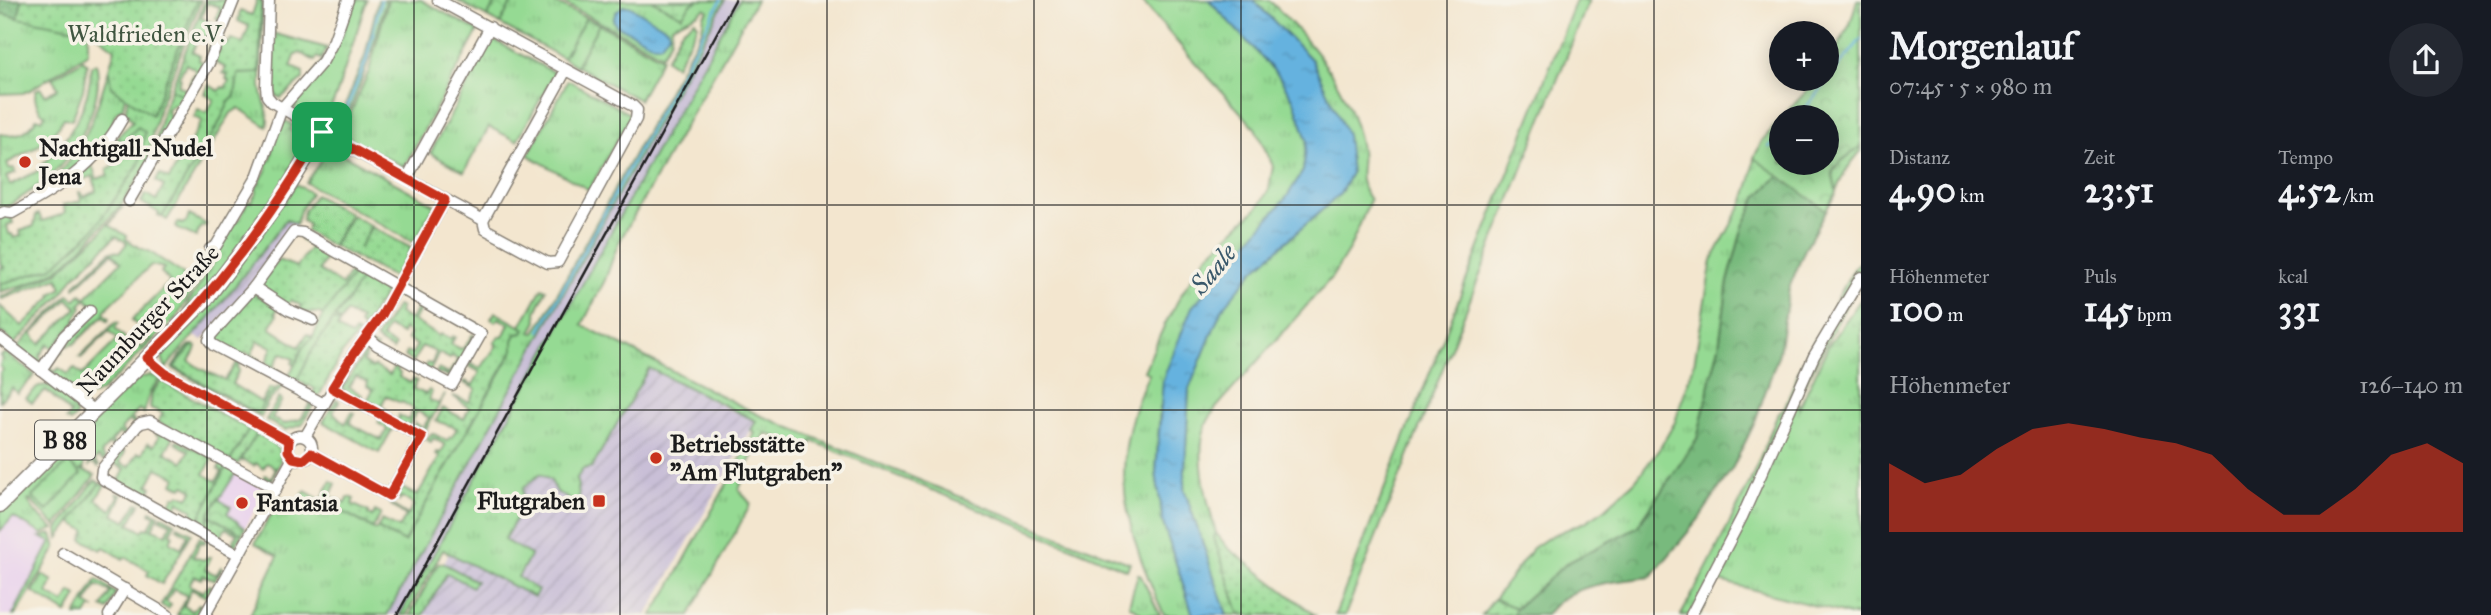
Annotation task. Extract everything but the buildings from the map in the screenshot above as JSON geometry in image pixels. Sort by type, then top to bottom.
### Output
[{"type":"main road","name":"Naumburger Straße","points":[[0,505],[178,329],[219,283],[281,199],[332,114]]},
{"type":"street","points":[[129,201],[209,64],[234,0]]},
{"type":"street","points":[[269,0],[267,96],[322,132],[483,219]]},
{"type":"street","points":[[210,249],[216,246],[257,177],[282,108],[323,61],[334,40],[348,0]]},
{"type":"street","points":[[438,0],[633,106],[637,110],[636,119],[558,262],[553,264],[485,229],[483,219],[566,70]]},
{"type":"street","points":[[407,178],[490,27]]},
{"type":"street","points":[[2,213],[12,213],[67,182],[110,141],[122,119]]},
{"type":"street","points":[[305,437],[332,388],[398,286],[445,200]]},
{"type":"street","points":[[324,404],[213,345],[209,340],[211,335],[254,287],[294,232],[303,233],[481,334],[452,385],[377,345],[367,336]]},
{"type":"street","points":[[1691,615],[1742,517],[1814,356],[1861,277]]},
{"type":"street","points":[[254,287],[289,310],[313,320]]},
{"type":"street","points":[[41,370],[64,336],[90,311]]},
{"type":"street","points":[[2,345],[41,370],[94,411]]},
{"type":"street","points":[[147,358],[165,373],[289,441]]},
{"type":"street","points":[[311,453],[389,496],[422,437],[332,388]]},
{"type":"street","points":[[239,555],[104,480],[101,477],[102,469],[141,422],[150,421],[276,489]]},
{"type":"street","points":[[295,436],[305,437],[311,443],[311,453],[303,460],[293,458],[288,451],[289,441],[295,436]]},
{"type":"street","points":[[205,615],[293,458]]},
{"type":"street","points":[[63,553],[169,615]]},
{"type":"street","points":[[109,615],[125,589]]},
{"type":"shaded area","points":[[725,0],[739,0],[400,615],[387,615]]},
{"type":"shaded area","points":[[286,219],[296,224],[295,228],[251,284],[203,340],[194,336],[240,281]]},
{"type":"shaded area","points":[[649,367],[756,421],[647,615],[413,615],[449,553],[534,597],[538,590],[518,578],[503,540],[522,508],[523,488],[539,474],[551,481],[558,492],[576,487],[576,478],[583,469],[593,467]]},
{"type":"shaded area","name":"Fantasia","points":[[237,471],[266,490],[245,528],[226,513],[230,506],[218,499]]},
{"type":"shaded area","points":[[13,517],[51,541],[13,615],[0,615],[0,531]]},
{"type":"green space","points":[[0,0],[22,0],[18,18],[0,13]]},
{"type":"green space","name":"Waldfrieden e.V.","points":[[22,0],[197,0],[152,115],[111,87],[109,69],[115,49],[93,32],[18,18]]},
{"type":"green space","points":[[197,0],[201,0],[159,108],[149,162],[121,205],[76,254],[56,271],[30,283],[0,292],[0,284],[53,267],[94,229],[139,164],[117,137],[133,121],[125,113],[128,99],[152,114]]},
{"type":"green space","points":[[205,0],[229,0],[219,24],[219,19],[216,18],[220,7],[207,3],[201,18],[213,23],[210,32],[218,35],[210,53],[207,51],[212,40],[200,34],[192,52],[200,56],[199,60],[205,64],[193,85],[189,83],[196,70],[186,64],[178,85],[190,92],[186,97],[171,89]]},
{"type":"green space","points":[[257,0],[261,0],[259,73],[238,74],[235,96],[162,217],[141,202],[146,194],[156,200],[164,186],[156,181],[160,174],[169,179],[177,165],[169,160],[173,152],[182,157],[202,121],[194,117],[198,109],[206,113],[214,100],[205,94],[209,85],[219,91],[222,87],[225,88],[229,81],[226,79],[228,75],[223,73],[226,68],[213,61],[222,41],[228,44],[231,39],[243,43],[249,26],[238,21],[240,11],[252,15]]},
{"type":"green space","points":[[261,0],[261,86],[268,116],[267,127],[239,108],[231,113],[167,220],[162,217],[235,96],[238,74],[259,72]]},
{"type":"green space","points":[[352,0],[367,0],[330,109],[312,114],[294,108],[293,103],[342,37],[347,15],[350,14],[354,2]]},
{"type":"green space","points":[[378,0],[386,0],[369,60],[346,118],[341,116],[365,56]]},
{"type":"green space","points":[[388,0],[421,0],[478,31],[404,167],[345,136],[343,131],[369,71]]},
{"type":"green space","points":[[456,0],[497,0],[487,17]]},
{"type":"green space","points":[[497,0],[513,0],[500,24],[487,17]]},
{"type":"green space","points":[[513,0],[550,0],[586,18],[563,58],[500,24]]},
{"type":"green space","points":[[558,0],[725,0],[387,615],[250,615],[278,556],[255,543],[281,497],[296,506],[305,491],[376,530],[377,528],[404,542],[513,351],[516,334],[523,333],[525,329],[521,326],[542,288],[546,290],[531,332],[534,333],[543,320],[702,30],[704,15],[708,11],[705,8],[672,26],[671,39],[662,55]]},
{"type":"green space","points":[[651,0],[699,0],[691,4],[682,16]]},
{"type":"green space","points":[[739,0],[756,0],[618,244],[605,280],[582,325],[759,415],[1130,563],[1127,570],[812,441],[809,450],[766,433],[749,462],[739,490],[751,504],[690,615],[652,615],[755,433],[751,430],[756,421],[649,368],[592,467],[583,469],[577,478],[580,506],[557,492],[551,481],[540,474],[523,488],[522,508],[504,540],[531,555],[518,577],[538,590],[534,597],[443,550],[406,615],[400,615]]},
{"type":"green space","points":[[1141,0],[1209,0],[1278,75],[1294,101],[1307,140],[1303,171],[1160,407],[1156,472],[1163,523],[1193,615],[1164,615],[1150,583],[1139,553],[1125,496],[1127,437],[1135,407],[1149,374],[1144,371],[1165,324],[1208,255],[1259,206],[1269,189],[1273,166],[1255,128]]},
{"type":"green space","points":[[1253,0],[1269,0],[1313,48],[1337,84],[1355,123],[1360,144],[1362,184],[1370,200],[1350,248],[1332,277],[1216,408],[1206,425],[1201,452],[1206,495],[1216,533],[1214,538],[1240,615],[1227,615],[1184,489],[1189,389],[1220,311],[1253,271],[1340,194],[1312,60]]},
{"type":"green space","points":[[1576,0],[1589,0],[1345,615],[1335,615]]},
{"type":"green space","points":[[1857,0],[1861,0],[1861,146],[1839,163],[1839,105],[1793,105],[1807,91],[1839,91],[1839,45],[1850,24]]},
{"type":"green space","points":[[0,13],[88,31],[88,53],[30,90],[0,94]]},
{"type":"green space","points":[[586,18],[599,24],[576,66],[563,58]]},
{"type":"green space","points":[[695,20],[698,25],[676,66],[666,59],[681,31]]},
{"type":"green space","points":[[599,24],[662,58],[639,100],[576,66]]},
{"type":"green space","points":[[272,33],[327,48],[321,59],[317,57],[315,61],[300,53],[296,54],[291,67],[303,72],[303,79],[281,98],[276,96],[271,85]]},
{"type":"green space","points":[[492,39],[555,73],[517,141],[489,127],[464,172],[430,153]]},
{"type":"green space","points":[[83,60],[87,64],[83,90],[72,120],[64,118],[46,140],[7,163],[9,169],[14,168],[16,172],[6,177],[10,185],[40,170],[68,135],[82,109],[91,66],[96,63],[98,81],[95,99],[77,144],[44,181],[0,211],[0,134],[22,133],[37,118],[42,120],[45,115],[37,104],[36,90],[41,88],[45,95],[58,89],[53,78]]},
{"type":"green space","points":[[109,69],[111,87],[125,97],[122,110],[115,114],[108,140],[77,170],[33,196],[63,168],[83,140],[97,108]]},
{"type":"green space","points":[[568,80],[631,115],[589,190],[528,155]]},
{"type":"green space","points":[[171,89],[186,97],[167,109],[168,115],[174,118],[154,149],[163,110]]},
{"type":"green space","points":[[1846,100],[1861,146],[1839,163],[1839,106]]},
{"type":"green space","points":[[286,121],[293,125],[290,130],[297,135],[301,129],[306,135],[305,144],[289,170],[291,172],[228,264],[185,312],[215,261],[212,259],[240,219],[247,202],[251,202],[257,192],[256,188],[267,169],[267,161],[271,160],[272,145],[281,123]]},
{"type":"green space","points":[[138,127],[145,132],[139,164],[94,229],[52,268],[0,284],[0,268],[4,267],[0,263],[0,218],[11,215],[13,223],[7,225],[9,234],[14,238],[21,236],[20,231],[34,226],[36,215],[39,214],[42,221],[61,215],[65,212],[63,205],[81,201],[79,192],[84,197],[96,191],[93,176],[81,180],[80,174],[91,163],[97,179],[108,175],[107,169],[114,166],[113,162],[123,159],[120,150],[110,153],[108,146],[117,137],[122,142]]},
{"type":"green space","points":[[1769,133],[1769,175],[1779,175],[1758,196],[1743,226],[1728,282],[1719,346],[1697,439],[1637,527],[1567,563],[1516,608],[1494,599],[1533,548],[1605,509],[1635,481],[1660,448],[1675,422],[1694,364],[1712,260],[1744,201],[1754,158]]},
{"type":"green space","points":[[1769,133],[1769,169],[1754,158]]},
{"type":"green space","points":[[1861,146],[1861,151],[1846,170],[1836,192],[1833,175],[1839,175],[1840,162]]},
{"type":"green space","points":[[335,150],[435,205],[414,243],[306,183],[326,153]]},
{"type":"green space","points":[[1778,175],[1833,175],[1836,192],[1826,210]]},
{"type":"green space","points":[[1833,175],[1836,192],[1805,249],[1789,288],[1779,353],[1754,424],[1733,467],[1699,519],[1651,577],[1580,590],[1556,604],[1546,615],[1512,615],[1516,608],[1567,563],[1637,527],[1697,439],[1719,346],[1728,282],[1743,226],[1758,196],[1779,176]]},
{"type":"green space","points":[[296,184],[311,193],[296,224],[286,219],[236,285],[166,369],[162,357],[168,347]]},
{"type":"green space","points":[[315,195],[350,214],[332,246],[306,231],[309,225],[302,221],[304,211]]},
{"type":"green space","points":[[123,206],[109,225],[127,236],[126,239],[183,274],[184,281],[194,287],[177,317],[102,391],[94,395],[81,395],[47,371],[49,362],[56,359],[50,368],[55,372],[59,368],[68,374],[74,368],[82,375],[118,339],[109,331],[79,357],[116,322],[119,323],[115,328],[126,339],[124,344],[134,348],[136,344],[141,348],[149,340],[145,326],[140,328],[132,320],[170,282],[161,272],[164,268],[151,265],[105,310],[108,321],[103,316],[74,344],[62,347],[63,352],[58,353],[56,350],[61,343],[97,310],[86,299],[80,305],[82,307],[76,321],[53,348],[48,344],[39,357],[44,361],[37,364],[17,349],[19,345],[69,294],[75,300],[81,294],[85,298],[121,262],[112,253],[75,288],[75,285],[111,251],[120,252],[127,243],[116,236],[73,278],[63,293],[14,344],[8,342],[10,340],[3,333],[0,334],[0,306],[22,326],[52,297],[51,294],[62,288],[58,278],[2,299],[0,297],[57,273],[99,234]],"holes":[[[68,299],[77,308],[40,344],[32,334]]]},
{"type":"green space","points":[[189,215],[206,224],[201,226],[196,237],[176,226],[178,222],[182,224],[187,221]]},
{"type":"green space","points":[[352,215],[371,226],[359,248],[372,227],[411,248],[395,278],[333,246]]},
{"type":"green space","points":[[302,235],[325,248],[321,254],[326,257],[319,270],[342,285],[350,272],[354,274],[323,315],[298,312],[302,306],[291,300],[287,306],[264,292],[260,284],[278,260],[297,267],[311,246],[300,239]]},
{"type":"green space","points":[[1861,262],[1861,282],[1797,399],[1799,408],[1829,344],[1861,299],[1861,615],[1850,615],[1720,581],[1715,583],[1700,615],[1681,615],[1750,482],[1802,362],[1855,267]]},
{"type":"green space","points":[[358,268],[365,272],[335,317],[340,323],[333,320],[312,351],[294,386],[286,382],[303,346],[313,337],[323,315]]},
{"type":"green space","points":[[365,272],[389,287],[363,328],[359,324],[361,320],[346,312],[341,321],[335,317]]},
{"type":"green space","points":[[251,294],[278,308],[270,328],[299,347],[307,334],[313,337],[303,347],[295,365],[292,363],[294,359],[281,353],[273,367],[282,372],[278,378],[268,372],[271,366],[266,363],[272,347],[258,341],[251,355],[260,360],[257,366],[248,361],[250,355],[246,352],[243,358],[230,352],[219,344],[215,336]]},
{"type":"green space","points":[[415,299],[423,304],[414,321],[439,336],[441,334],[451,339],[452,336],[455,337],[451,344],[461,349],[473,334],[474,337],[451,377],[436,373],[438,369],[448,374],[458,360],[452,356],[450,359],[439,353],[430,371],[424,368],[427,363],[432,364],[436,352],[422,346],[413,362],[405,357],[407,352],[412,354],[417,345],[407,339],[410,334],[404,329],[402,334],[388,327],[382,338],[395,346],[393,350],[376,338],[397,306],[401,308],[399,313],[411,320],[418,306],[413,302]]},
{"type":"green space","points":[[495,312],[525,329],[523,333],[516,334],[513,350],[404,542],[377,528],[382,520],[399,528],[406,516],[390,504],[408,515],[414,505],[402,497],[399,501],[398,491],[402,488],[417,496],[440,456],[437,452],[441,453],[445,445],[433,438],[431,442],[426,439],[432,433],[447,441],[457,428],[436,421],[443,408],[464,419],[469,408],[453,396],[469,402],[476,389],[464,383],[465,381],[473,385],[480,372],[467,365],[471,361],[471,364],[481,368],[497,345],[494,343],[499,336],[503,337],[509,324],[498,318],[496,322],[491,319]]},
{"type":"green space","points":[[333,320],[340,323],[337,328],[351,336],[355,332],[358,334],[342,354],[319,396],[312,395],[315,389],[308,385],[303,389],[305,384],[297,380]]},
{"type":"green space","points":[[190,345],[193,345],[174,366],[258,413],[264,401],[280,385],[283,387],[267,403],[261,417],[172,368]]},
{"type":"green space","points":[[193,345],[197,347],[189,361],[225,380],[237,362],[240,363],[232,384],[261,402],[269,388],[276,389],[264,401],[258,414],[174,367]]},
{"type":"green space","points":[[370,345],[377,347],[373,354],[368,352],[363,362],[372,368],[374,366],[390,375],[395,365],[399,367],[399,377],[411,383],[413,379],[417,381],[413,389],[426,394],[429,390],[432,392],[429,399],[438,404],[445,394],[424,433],[413,428],[415,423],[423,428],[429,418],[417,411],[408,427],[398,422],[399,415],[408,420],[414,409],[402,402],[386,396],[381,406],[387,410],[384,414],[365,404],[373,390],[367,386],[368,382],[356,376],[349,387],[362,395],[359,401],[342,389]]},
{"type":"green space","points":[[6,353],[35,375],[17,393],[12,388],[0,401],[0,373],[3,370],[0,356]]},
{"type":"green space","points":[[151,375],[160,378],[150,392],[144,413],[139,409],[131,418],[136,423],[134,425],[129,420],[121,430],[126,435],[124,437],[119,433],[111,442],[116,446],[114,448],[109,444],[101,454],[106,459],[103,461],[98,457],[94,461],[98,467],[92,462],[89,466],[88,457],[82,451],[77,451],[70,457],[72,460],[77,454],[84,455],[84,469],[81,470],[95,475],[56,526],[28,501],[36,513],[54,529],[42,534],[13,517],[0,531],[0,512],[118,394],[120,396],[139,378]]},
{"type":"green space","points":[[161,381],[249,429],[230,461],[158,422],[163,413],[150,408],[152,393]]},
{"type":"green space","points":[[50,385],[75,406],[76,416],[70,422],[66,419],[71,414],[46,390],[32,403],[26,398],[39,386]]},
{"type":"green space","points":[[279,398],[282,400],[272,418],[284,424],[301,419],[311,402],[313,405],[302,425],[285,430],[266,420]]},
{"type":"green space","points":[[336,399],[339,401],[333,412],[345,424],[352,412],[355,413],[349,423],[381,440],[387,429],[378,423],[381,418],[394,426],[379,453],[323,422]]},
{"type":"green space","points":[[249,429],[257,434],[241,459],[243,462],[240,460],[238,464],[230,461]]},
{"type":"green space","points":[[159,430],[173,438],[165,452],[183,462],[189,451],[175,443],[177,440],[213,458],[204,474],[216,481],[222,471],[218,469],[221,463],[227,466],[194,527],[172,515],[173,512],[188,520],[193,510],[179,502],[175,509],[169,506],[174,496],[179,494],[188,498],[193,490],[184,485],[182,488],[173,484],[176,477],[157,468],[148,485],[152,487],[147,497],[153,501],[151,504],[110,482],[107,477],[118,483],[125,469],[111,462],[121,450],[125,452],[120,462],[129,467],[138,453],[142,454],[148,443],[154,446],[159,436],[156,434]]},
{"type":"green space","points":[[257,434],[278,448],[280,453],[281,458],[271,481],[263,479],[265,475],[271,478],[276,468],[267,463],[263,469],[256,463],[254,466],[241,459]]},
{"type":"green space","points":[[68,462],[81,474],[47,511],[32,497]]},
{"type":"green space","points":[[108,465],[113,467],[107,477],[104,472]]},
{"type":"green space","points":[[227,466],[237,471],[209,515],[206,526],[211,529],[208,535],[194,527]]},
{"type":"green space","points":[[95,480],[100,483],[59,538],[58,529]]},
{"type":"green space","points":[[331,481],[336,484],[330,496],[345,503],[349,497],[354,499],[352,504],[369,512],[368,515],[372,517],[375,511],[381,514],[373,528],[321,500]]},
{"type":"green space","points":[[100,483],[105,485],[96,499],[111,510],[119,496],[116,493],[122,495],[113,515],[126,521],[137,503],[140,504],[129,524],[142,531],[148,529],[155,516],[151,511],[159,515],[152,529],[166,534],[171,524],[160,519],[162,516],[175,523],[170,533],[173,535],[170,542],[181,548],[188,535],[177,528],[178,526],[192,533],[162,584],[147,575],[149,571],[125,557],[123,559],[104,547],[101,550],[82,539],[86,531],[71,522]]},
{"type":"green space","points":[[218,499],[231,507],[227,513],[245,528],[242,534],[209,515]]},
{"type":"green space","points":[[210,516],[242,534],[235,546],[231,545],[237,534],[226,528],[218,541],[208,535],[211,529],[205,526]]},
{"type":"green space","points":[[1216,533],[1228,548],[1315,615],[1240,615],[1214,538]]},
{"type":"green space","points":[[52,534],[56,548],[16,615],[13,615],[51,542],[40,537]]},
{"type":"green space","points":[[200,537],[206,541],[201,542],[193,557],[204,560],[211,557],[205,569],[216,575],[222,568],[215,581],[203,575],[201,579],[194,576],[189,585],[203,592],[209,585],[212,587],[206,597],[191,589],[184,606],[192,611],[201,605],[196,615],[177,615],[187,596],[174,589],[166,602],[171,605],[168,609],[161,605]]},
{"type":"green space","points":[[443,563],[476,581],[472,587],[447,573],[423,615],[410,615],[438,564]]},
{"type":"green space","points":[[1138,574],[1160,615],[1144,615],[1129,605]]},
{"type":"green space","points":[[43,575],[53,581],[47,593],[64,603],[71,592],[77,596],[67,613],[33,592]]},
{"type":"green space","points":[[97,579],[116,593],[108,610],[102,607],[111,592],[97,585],[86,603],[95,609],[91,607],[86,615],[76,615]]},
{"type":"green space","points":[[1494,599],[1516,608],[1512,615],[1482,615]]},
{"type":"water","points":[[1209,0],[1253,0],[1312,60],[1347,134],[1351,173],[1340,194],[1253,271],[1221,311],[1189,389],[1184,489],[1227,615],[1193,615],[1163,523],[1156,472],[1163,379],[1192,307],[1286,198],[1303,171],[1307,140],[1294,101],[1278,75]]},
{"type":"water","points":[[623,6],[629,6],[668,29],[669,33],[661,44],[654,45],[616,25],[613,20],[616,12]]},
{"type":"waterway","points":[[346,110],[366,61],[381,0]]},
{"type":"waterway","points":[[540,331],[721,0]]},
{"type":"waterway","points":[[1808,105],[1861,39]]},
{"type":"railway","points":[[397,615],[735,0]]},
{"type":"place","name":"Nachtigall-Nudel Jena","points":[[25,162]]},
{"type":"place","name":"Betriebsstätte \"Am Flutgraben\"","points":[[656,458]]},
{"type":"place","name":"Flutgraben","points":[[599,501]]},
{"type":"place","name":"Fantasia","points":[[242,503]]},
{"type":"route","points":[[322,132],[445,200],[382,315],[332,388],[422,437],[389,496],[311,453],[303,460],[293,458],[287,447],[289,441],[165,373],[147,358],[178,329],[219,283],[281,199],[322,132]]},
{"type":"water label","name":"Saale","points":[[1213,269]]}]
